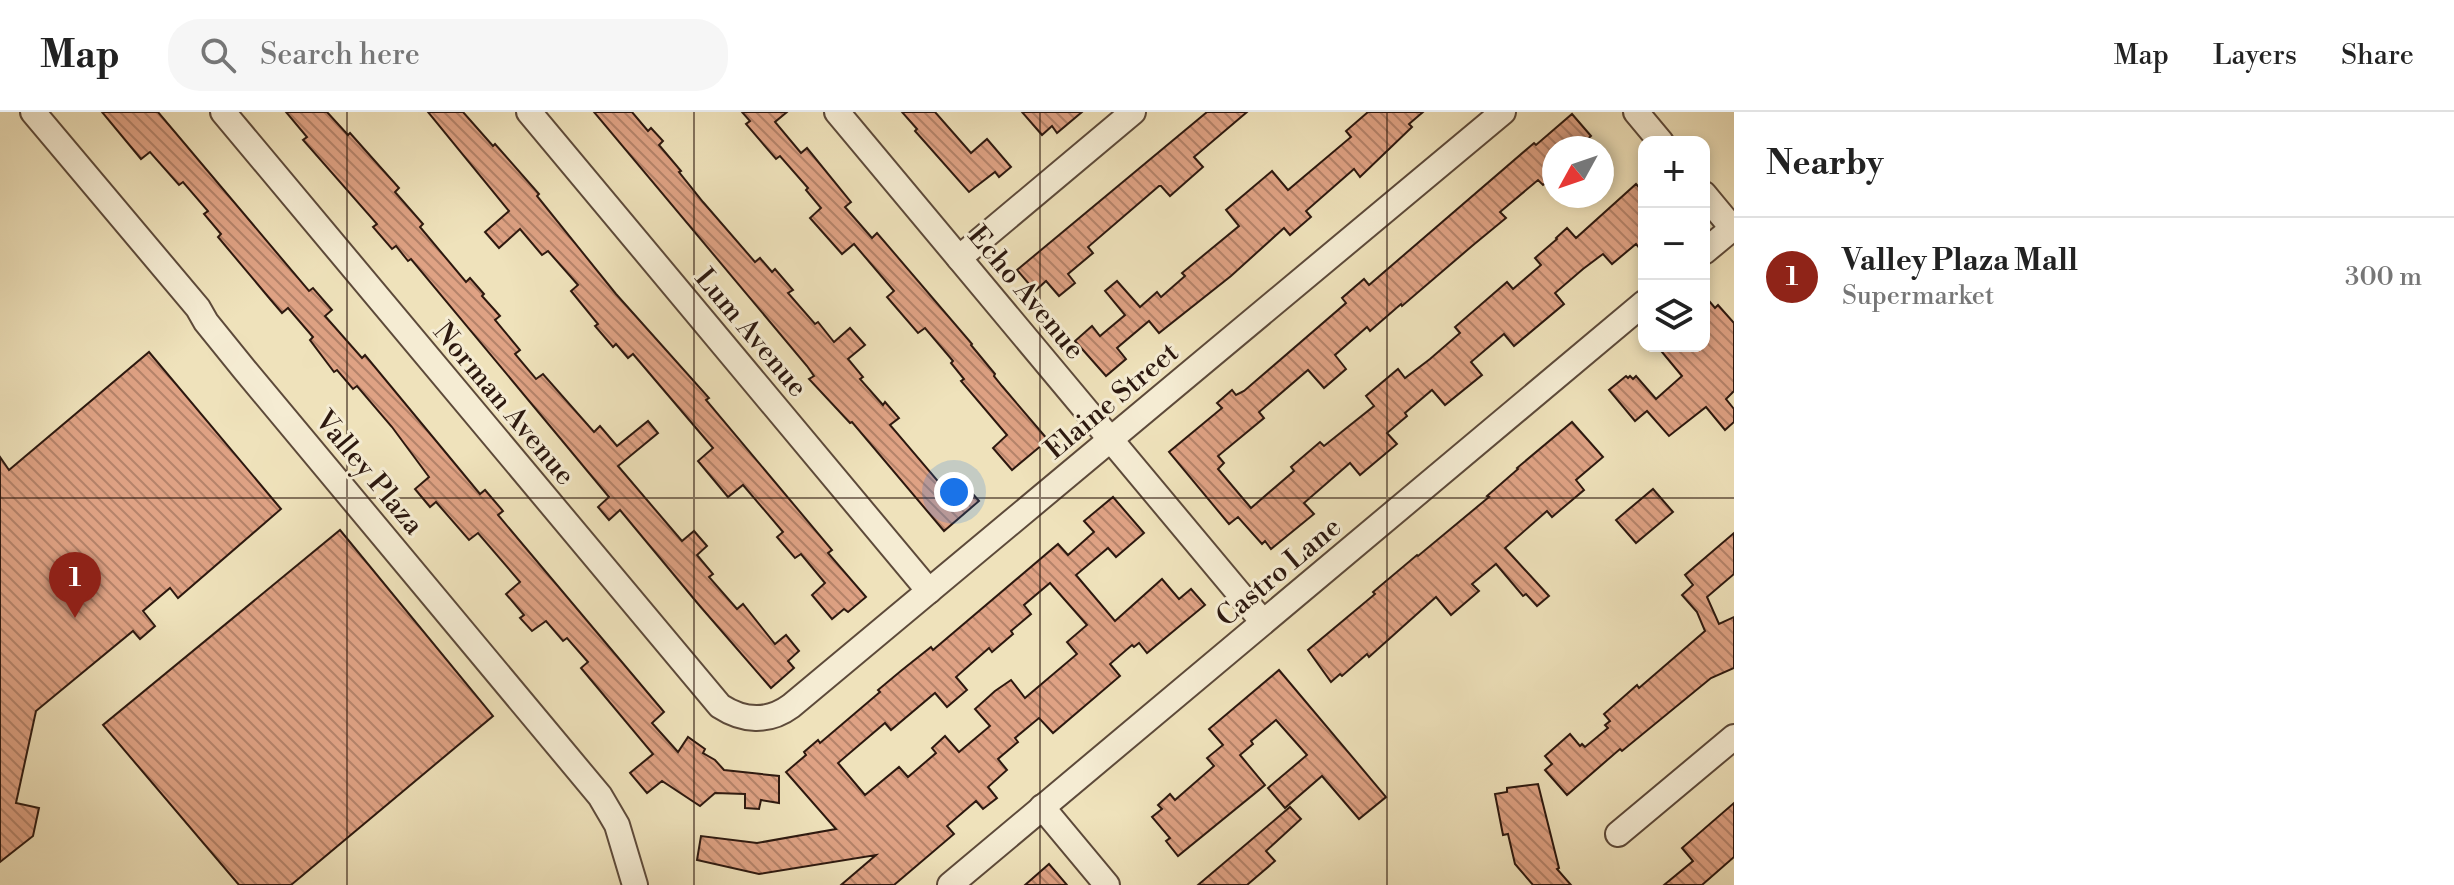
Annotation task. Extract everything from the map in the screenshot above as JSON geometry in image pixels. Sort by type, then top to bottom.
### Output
[{"type":"street","name":"Valley Plaza","points":[[33,112],[600,796],[617,825],[635,885]]},
{"type":"street","name":"Norman Avenue","points":[[223,112],[720,706],[751,719]]},
{"type":"street","name":"Lum Avenue","points":[[529,112],[929,591]]},
{"type":"street","name":"Echo Avenue","points":[[837,112],[1263,622]]},
{"type":"street","points":[[959,258],[1133,112]]},
{"type":"street","name":"Elaine Street","points":[[751,719],[767,718],[791,706],[1503,112]]},
{"type":"street","points":[[1636,112],[1656,136]]},
{"type":"street","points":[[1710,201],[1733,229],[1710,247]]},
{"type":"street","name":"Castro Lane","points":[[950,885],[1638,308]]},
{"type":"street","points":[[1618,834],[1734,737]]},
{"type":"street","points":[[1042,807],[1107,885]]},
{"type":"building","points":[[102,112],[158,112],[309,291],[313,288],[332,310],[325,316],[362,358],[365,355],[480,494],[485,490],[503,511],[498,515],[664,712],[652,723],[678,752],[688,737],[705,749],[703,753],[724,770],[779,776],[779,803],[761,800],[759,809],[745,808],[745,794],[715,793],[700,806],[662,781],[647,793],[630,773],[653,754],[581,668],[588,662],[567,638],[563,641],[546,621],[532,631],[520,618],[524,615],[506,594],[520,582],[478,533],[469,540],[436,502],[430,507],[415,489],[429,477],[392,427],[357,386],[353,389],[337,370],[334,372],[310,340],[313,337],[288,308],[282,313],[270,299],[218,237],[221,234],[204,214],[208,211],[183,182],[179,185],[150,152],[141,159]]},
{"type":"building","points":[[286,112],[327,112],[348,135],[350,133],[399,188],[395,192],[423,224],[420,227],[466,282],[470,278],[484,294],[482,296],[500,316],[495,320],[520,350],[515,354],[536,379],[543,374],[594,432],[600,426],[617,446],[648,421],[658,433],[618,466],[682,541],[694,531],[707,546],[697,555],[713,574],[709,577],[737,609],[743,604],[775,644],[786,635],[799,651],[788,661],[794,668],[771,688],[620,510],[609,520],[598,507],[609,497],[411,259],[408,261],[396,246],[392,249],[373,227],[377,224],[303,140],[307,137]]},
{"type":"building","points":[[428,112],[463,112],[493,146],[495,144],[539,194],[537,196],[616,294],[709,398],[706,400],[832,550],[828,553],[866,597],[848,612],[844,609],[832,619],[812,595],[825,583],[801,554],[795,558],[777,537],[783,532],[743,485],[728,497],[698,461],[713,448],[633,354],[628,358],[616,344],[613,347],[595,326],[598,324],[571,291],[578,285],[548,251],[542,255],[520,229],[499,248],[485,232],[509,211]]},
{"type":"building","points":[[594,112],[632,112],[648,131],[651,128],[663,141],[659,145],[703,202],[755,262],[760,258],[772,272],[775,269],[793,290],[788,293],[815,324],[818,322],[834,342],[850,328],[865,345],[848,359],[863,377],[860,379],[899,418],[890,425],[947,492],[950,490],[953,494],[964,484],[979,501],[944,531],[852,422],[809,379],[814,376],[807,366]]},
{"type":"building","points":[[742,112],[787,112],[775,122],[801,153],[807,148],[851,202],[845,207],[872,238],[877,233],[972,344],[994,376],[1048,440],[1012,470],[993,448],[1007,435],[961,381],[964,379],[951,363],[953,361],[925,328],[918,333],[887,297],[894,291],[854,244],[842,254],[810,218],[821,208],[780,156],[776,159],[746,124],[750,121]]},
{"type":"building","points":[[902,112],[935,112],[971,153],[987,139],[1011,167],[999,177],[995,172],[969,192]]},
{"type":"building","points":[[1022,112],[1082,112],[1057,133],[1052,126],[1042,135]]},
{"type":"building","points":[[1207,112],[1247,112],[1194,157],[1203,167],[1170,196],[1159,186],[1088,247],[1093,253],[1068,274],[1075,283],[1059,296],[1046,281],[1035,291],[1017,270]]},
{"type":"building","points":[[1368,112],[1423,112],[1409,124],[1412,127],[1360,177],[1354,169],[1306,211],[1311,217],[1290,235],[1284,228],[1231,276],[1159,333],[1149,321],[1117,348],[1126,359],[1106,376],[1075,341],[1092,326],[1100,336],[1125,315],[1105,291],[1117,281],[1140,307],[1157,292],[1161,297],[1185,276],[1182,273],[1239,226],[1226,210],[1272,171],[1288,190],[1351,137],[1346,131]]},
{"type":"building","points":[[1572,114],[1591,136],[1546,136]]},
{"type":"building","points":[[1542,140],[1542,184],[1538,180],[1500,212],[1506,218],[1402,306],[1370,331],[1367,327],[1335,355],[1346,369],[1324,388],[1308,370],[1259,412],[1264,418],[1218,456],[1224,463],[1218,469],[1251,508],[1294,471],[1291,467],[1320,442],[1324,446],[1374,406],[1366,396],[1398,369],[1405,378],[1430,359],[1460,333],[1455,327],[1507,282],[1513,289],[1541,265],[1535,258],[1567,228],[1576,238],[1609,208],[1614,208],[1614,204],[1636,184],[1638,246],[1636,244],[1612,264],[1603,254],[1583,269],[1555,293],[1564,304],[1514,346],[1504,334],[1471,362],[1482,375],[1445,405],[1432,390],[1387,433],[1397,444],[1360,475],[1350,463],[1304,503],[1314,514],[1271,549],[1265,541],[1262,544],[1238,517],[1229,524],[1169,452],[1222,408],[1217,403],[1232,390],[1236,395],[1244,391],[1346,303],[1342,298],[1364,279],[1369,285],[1534,143],[1536,145]]},
{"type":"building","points":[[1710,302],[1715,308],[1718,305],[1734,323],[1734,391],[1726,399],[1734,409],[1734,422],[1725,430],[1706,407],[1669,436],[1647,411],[1635,421],[1609,390],[1626,376],[1633,379],[1636,376],[1656,399],[1682,376],[1662,352],[1710,352]]},
{"type":"building","points":[[149,352],[281,509],[178,598],[170,588],[143,611],[155,626],[140,639],[133,631],[36,711],[16,803],[39,808],[33,836],[0,862],[0,457],[9,470]]},
{"type":"building","points":[[1572,422],[1603,457],[1576,480],[1584,490],[1552,517],[1547,511],[1505,548],[1549,596],[1537,606],[1526,594],[1523,596],[1496,564],[1472,584],[1479,591],[1451,615],[1436,597],[1369,657],[1367,654],[1331,682],[1308,650],[1489,497],[1517,468]]},
{"type":"building","points":[[1653,489],[1673,512],[1636,543],[1616,520]]},
{"type":"building","points":[[1113,497],[1144,533],[1116,557],[1108,548],[1076,575],[1115,621],[1162,579],[1179,599],[1191,589],[1205,605],[1147,653],[1139,643],[1134,647],[1132,645],[1110,664],[1120,676],[1053,733],[1039,718],[1015,738],[1018,742],[998,759],[1007,770],[988,787],[997,798],[983,809],[976,801],[947,826],[954,834],[894,885],[841,885],[876,855],[759,874],[697,860],[701,836],[757,843],[836,829],[786,772],[818,740],[820,743],[880,692],[878,690],[931,647],[933,650],[1058,544],[1068,555],[1094,532],[1084,521]],"holes":[[[1050,583],[1087,625],[1067,642],[1077,654],[1025,698],[1011,680],[975,709],[990,726],[959,752],[945,736],[932,748],[936,753],[908,777],[899,767],[865,795],[838,763],[885,723],[891,730],[935,693],[947,707],[967,690],[956,677],[989,648],[992,652],[1013,634],[1011,631],[1031,614],[1024,605]]]},
{"type":"building","points":[[340,530],[493,716],[291,885],[239,885],[103,725]]},
{"type":"building","points":[[1734,533],[1734,574],[1707,597],[1719,624],[1734,617],[1734,668],[1711,678],[1567,795],[1545,770],[1552,764],[1545,756],[1570,734],[1580,746],[1585,747],[1608,728],[1605,725],[1610,721],[1604,714],[1705,631],[1697,612],[1682,595],[1693,585],[1685,575]]},
{"type":"building","points":[[1279,670],[1386,797],[1359,819],[1322,776],[1285,808],[1268,788],[1307,755],[1276,720],[1240,755],[1265,785],[1178,856],[1166,841],[1170,838],[1152,817],[1162,809],[1158,805],[1170,794],[1175,800],[1214,766],[1207,758],[1223,745],[1209,729]]},
{"type":"building","points":[[1538,784],[1557,869],[1571,885],[1533,885],[1515,864],[1508,834],[1503,835],[1495,794],[1507,792],[1507,788]]},
{"type":"building","points":[[1734,803],[1734,857],[1702,885],[1664,885],[1693,861],[1682,848]]},
{"type":"building","points":[[1290,807],[1301,819],[1266,851],[1275,861],[1247,885],[1198,885]]},
{"type":"building","points":[[1049,864],[1067,885],[1025,885]]},
{"type":"place","name":"Valley Plaza Mall","points":[[75,618]]}]
